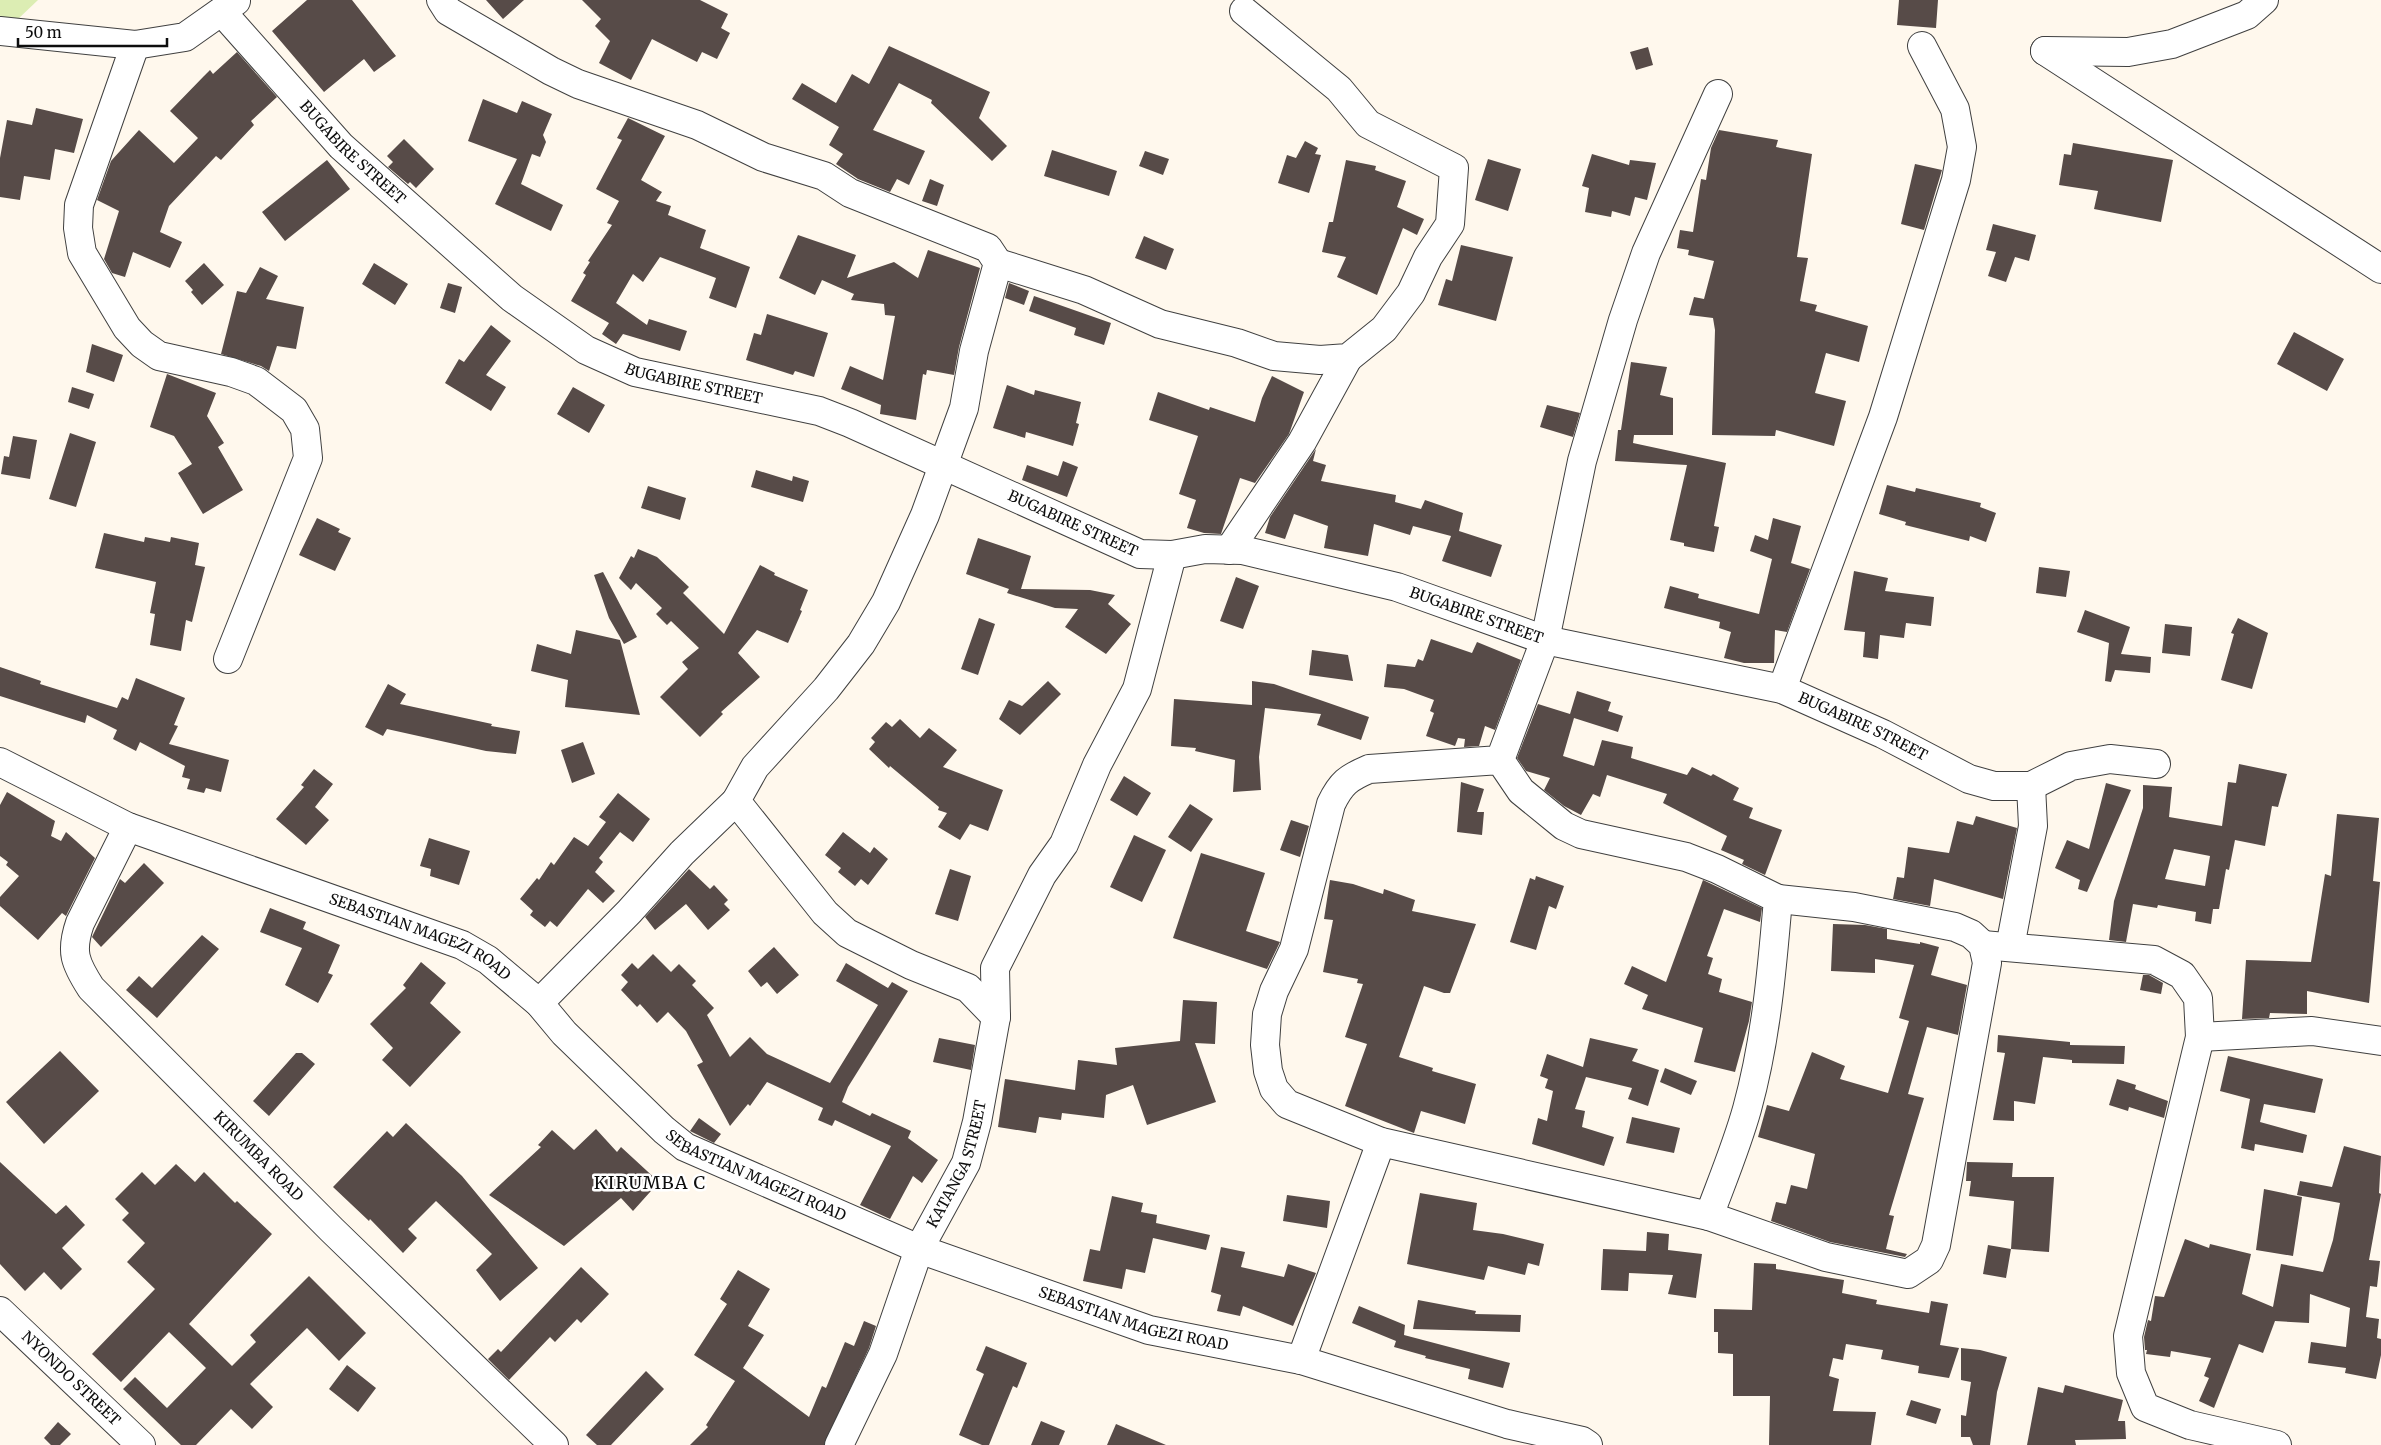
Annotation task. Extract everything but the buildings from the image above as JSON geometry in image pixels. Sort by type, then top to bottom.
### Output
[{"type":"street","points":[[442,0],[448,10],[551,71],[578,84],[697,125],[762,157],[824,176],[850,193],[988,248],[998,263],[1084,290],[1160,324],[1238,344],[1274,356],[1320,360],[1348,358]]},
{"type":"street","points":[[2264,0],[2247,15],[2172,44],[2128,52],[2045,51],[2381,269]]},
{"type":"street","name":"BUGABIRE STREET","points":[[0,31],[135,45],[185,36],[230,6],[341,146],[512,298],[586,350],[635,372],[819,411],[944,465],[1140,554],[1172,555],[1205,549],[1242,550],[1397,587],[1546,640],[1782,689],[1883,734],[1969,779],[1994,786],[2031,786],[2071,766],[2110,759],[2156,764]]},
{"type":"street","points":[[1229,550],[1302,442],[1348,358],[1384,329],[1411,293],[1428,257],[1450,224],[1454,168],[1368,124],[1340,89],[1244,11]]},
{"type":"street","points":[[135,45],[79,205],[78,228],[82,253],[127,328],[142,344],[159,356],[231,372],[256,382],[294,410],[305,429],[308,458],[228,659]]},
{"type":"street","points":[[1782,689],[1883,417],[1956,180],[1962,148],[1955,109],[1922,46]]},
{"type":"street","points":[[1500,760],[1546,640],[1582,461],[1623,320],[1646,253],[1718,94]]},
{"type":"street","points":[[539,1004],[629,912],[682,853],[736,801],[756,767],[826,689],[861,644],[886,602],[944,465],[964,408],[974,351],[998,263]]},
{"type":"street","points":[[914,453],[932,497]]},
{"type":"street","name":"KATANGA STREET","points":[[839,1445],[883,1354],[919,1249],[966,1163],[977,1122],[996,1017],[995,968],[1042,874],[1064,844],[1097,765],[1137,689],[1172,555]]},
{"type":"street","points":[[1500,760],[1521,791],[1564,826],[1581,834],[1686,857],[1716,869],[1778,899],[1854,908],[1955,928],[1971,934],[1983,945],[1987,963],[1936,1245],[1929,1260],[1908,1274],[1826,1257],[1709,1216],[1381,1142],[1286,1104],[1274,1089],[1268,1071],[1265,1045],[1267,1014],[1274,991],[1294,949],[1331,804],[1339,787],[1352,776],[1369,769],[1500,760]]},
{"type":"street","name":"SEBASTIAN MAGEZI ROAD","points":[[0,762],[128,827],[462,945],[488,960],[539,1004],[564,1034],[664,1130],[685,1147],[919,1249],[1149,1330],[1301,1360],[1507,1424],[1582,1441],[1588,1445]]},
{"type":"street","points":[[2010,948],[2033,826],[2031,786]]},
{"type":"street","points":[[736,801],[825,913],[847,933],[911,965],[968,988],[996,1017]]},
{"type":"street","name":"KIRUMBA ROAD","points":[[128,827],[80,923],[74,940],[74,954],[80,970],[91,988],[332,1230],[554,1445]]},
{"type":"street","points":[[1709,1216],[1747,1110],[1757,1065],[1768,1012],[1778,899]]},
{"type":"street","points":[[1983,945],[2154,960],[2182,975],[2198,998],[2200,1037],[2128,1336],[2131,1373],[2145,1407],[2190,1425],[2277,1445]]},
{"type":"street","points":[[968,988],[995,968]]},
{"type":"street","points":[[2200,1037],[2312,1031],[2381,1041]]},
{"type":"street","points":[[1301,1360],[1381,1142]]},
{"type":"street","name":"NYONDO STREET","points":[[0,1311],[140,1445]]},
{"type":"green space","points":[[0,0],[38,0],[18,19],[0,17]]},
{"type":"district","name":"KIRUMBA C","points":[[650,1183]]}]
